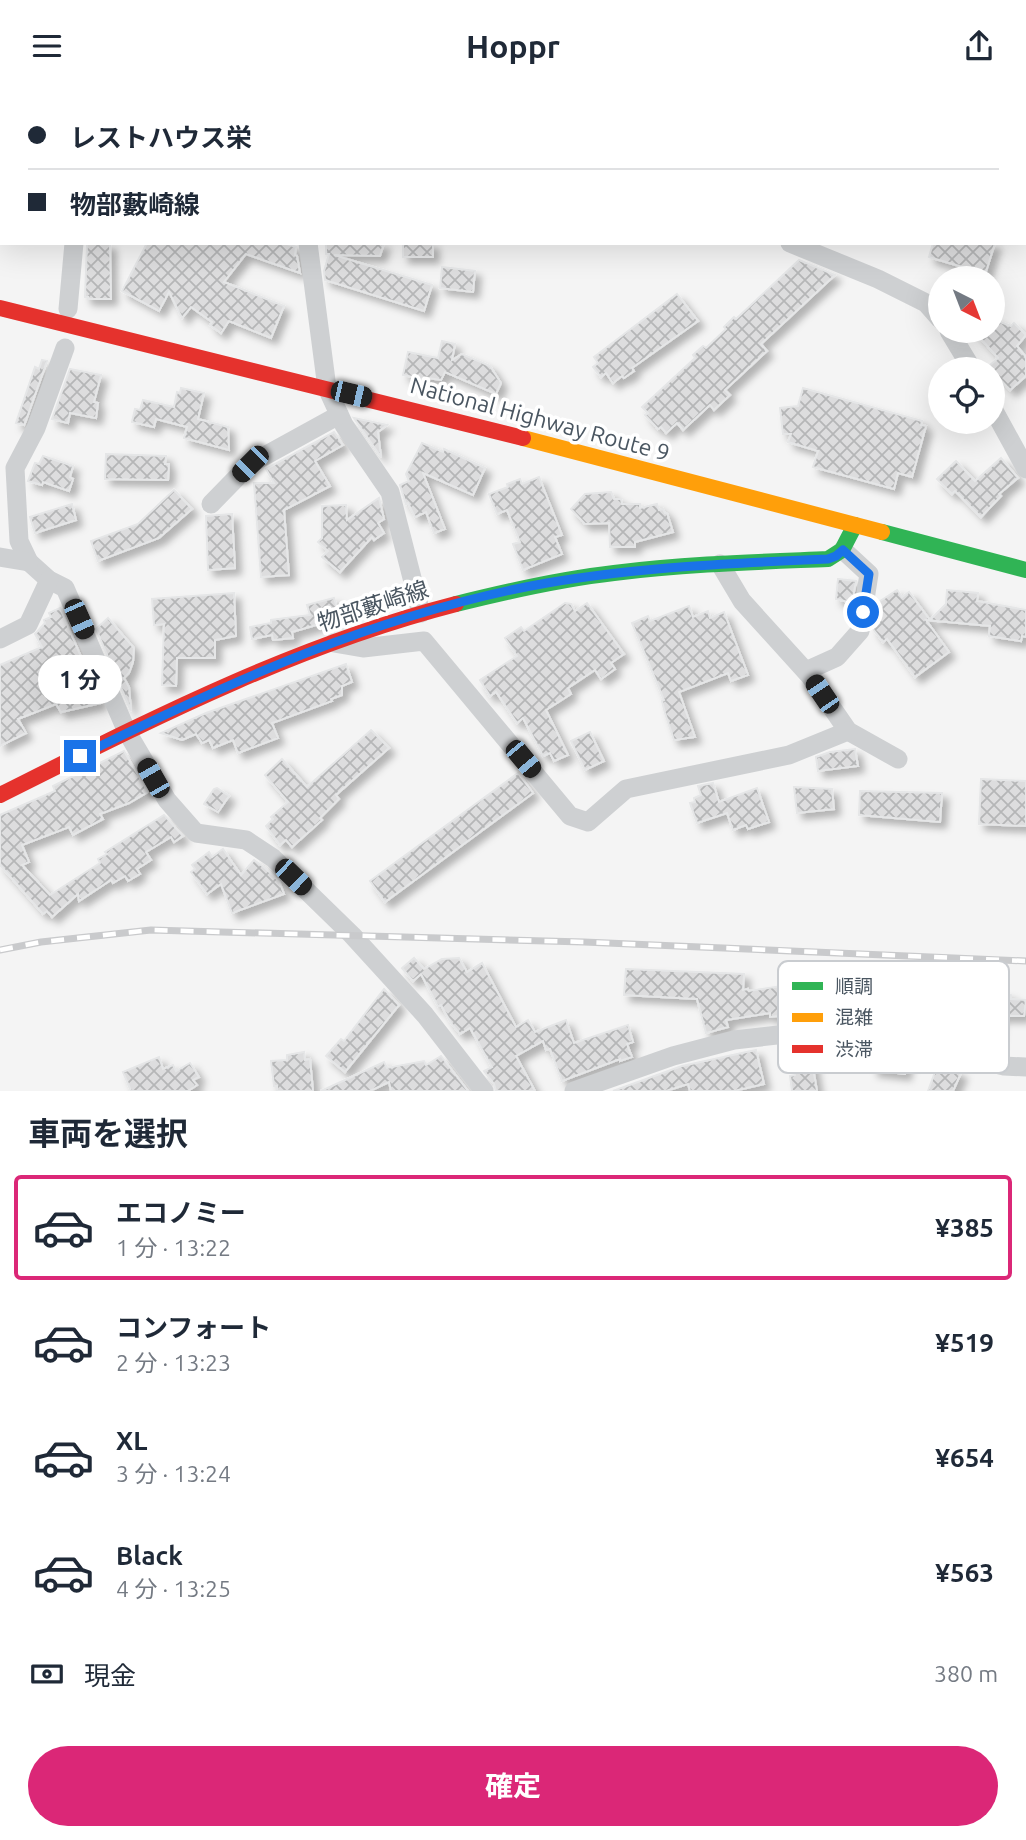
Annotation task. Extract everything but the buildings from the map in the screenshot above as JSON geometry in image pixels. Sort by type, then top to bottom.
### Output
[{"type":"main road","name":"National Highway Route 9","points":[[0,308],[327,388],[1026,570]]},
{"type":"main road","points":[[843,550],[855,525]]},
{"type":"main road","name":"物部藪崎線","points":[[3,791],[243,677],[331,643],[421,613],[545,583],[666,567],[828,559],[843,550]]},
{"type":"street","points":[[68,309],[74,245]]},
{"type":"street","points":[[308,245],[327,388],[344,425],[390,492],[421,613]]},
{"type":"street","points":[[795,245],[878,279],[928,305]]},
{"type":"street","points":[[65,348],[36,428],[15,468],[19,541],[29,562],[49,580],[65,588],[127,732],[167,800],[196,833],[246,840],[273,858],[352,935],[425,1015],[484,1091]]},
{"type":"street","points":[[211,504],[250,464],[340,415]]},
{"type":"street","points":[[1005,431],[1026,469]]},
{"type":"street","points":[[806,671],[837,657],[860,631],[869,574],[843,550]]},
{"type":"street","points":[[0,557],[29,562]]},
{"type":"street","points":[[720,564],[742,601],[806,671],[848,731],[898,759]]},
{"type":"street","points":[[0,639],[28,625],[49,580]]},
{"type":"street","points":[[331,643],[363,648],[424,641],[570,816],[588,822],[626,789],[789,755],[848,731]]},
{"type":"street","points":[[574,1091],[673,1056],[734,1040],[778,1035]]},
{"type":"railway","points":[[0,950],[41,942],[151,930],[584,942],[1026,961]]},
{"type":"traffic: fast","points":[[456,604],[535,586],[614,573],[694,565],[828,559],[842,550],[855,525]]},
{"type":"traffic: fast","points":[[882,532],[1026,570]]},
{"type":"traffic: slow","points":[[523,438],[882,532]]},
{"type":"traffic: jam","points":[[0,308],[523,438]]},
{"type":"traffic: jam","points":[[0,795],[167,713],[280,663],[396,621],[456,604]]},
{"type":"route","points":[[80,756],[185,704],[301,653],[421,613],[545,583],[666,567],[828,559],[843,550],[869,574],[863,612]]}]
